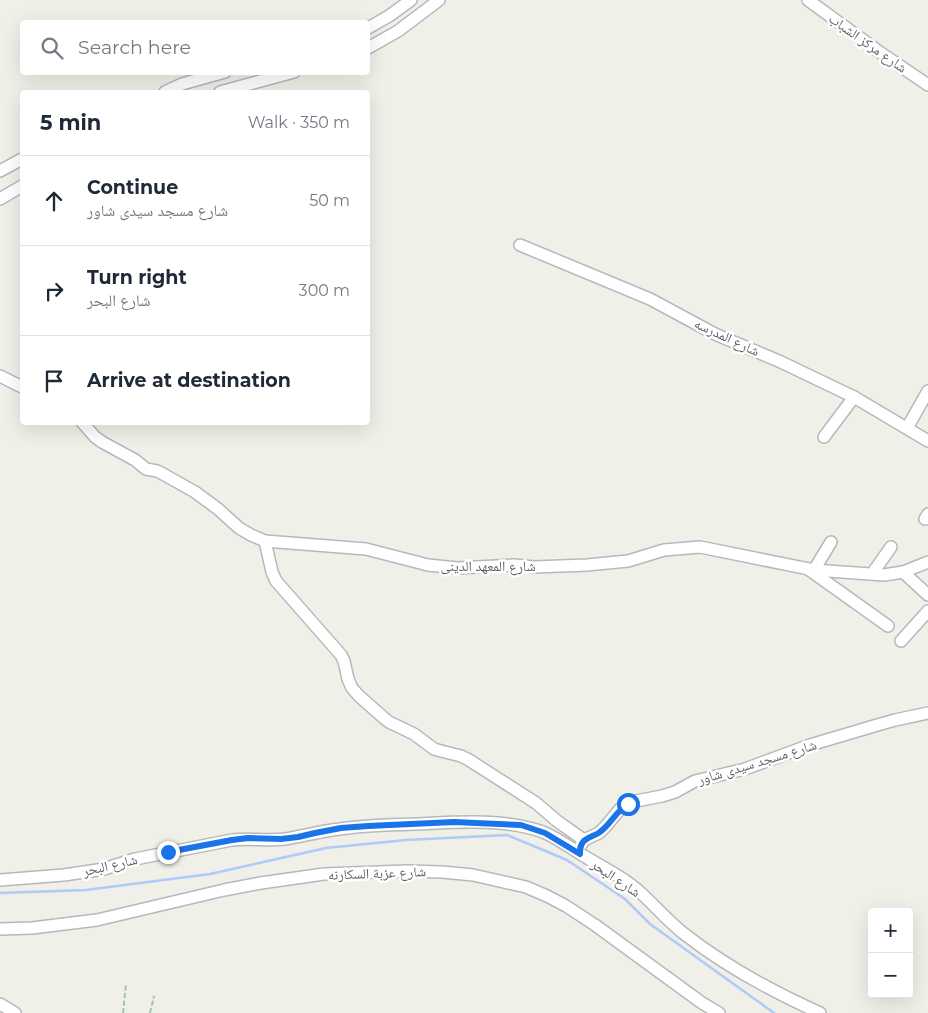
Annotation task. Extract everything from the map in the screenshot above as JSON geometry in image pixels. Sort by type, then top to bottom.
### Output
[{"type":"street","points":[[370,27],[411,0]]},
{"type":"street","points":[[370,47],[398,31],[440,0]]},
{"type":"street","name":"شارع مركز الشباب","points":[[808,0],[928,85]]},
{"type":"street","points":[[169,90],[182,84],[215,75]]},
{"type":"street","points":[[227,90],[284,75]]},
{"type":"street","points":[[0,171],[20,160]]},
{"type":"street","points":[[0,199],[20,187]]},
{"type":"street","name":"شارع المدرسه","points":[[520,245],[650,299],[715,334],[854,397],[928,441]]},
{"type":"street","points":[[0,376],[20,386]]},
{"type":"street","points":[[907,428],[928,391]]},
{"type":"street","points":[[824,437],[854,397]]},
{"type":"street","name":"شارع المعهد الدينى","points":[[85,425],[102,442],[135,460],[146,469],[157,471],[195,492],[239,528],[266,541],[366,550],[428,565],[457,568],[514,565],[534,567],[587,565],[628,561],[664,550],[700,547],[810,569],[884,575],[903,572],[928,562]]},
{"type":"street","points":[[266,541],[272,572],[276,581],[341,655],[348,679],[352,688],[359,696],[390,722],[414,734],[434,749],[461,756],[536,803],[584,840],[580,854]]},
{"type":"street","points":[[831,542],[810,569],[888,626]]},
{"type":"street","points":[[872,574],[891,547]]},
{"type":"street","points":[[903,572],[928,594]]},
{"type":"street","points":[[901,642],[928,611]]},
{"type":"street","name":"شارع مسجد سيدى شاور","points":[[584,840],[599,833],[620,809],[636,801],[675,792],[695,781],[745,769],[810,745],[895,720],[928,713]]},
{"type":"street","name":"شارع البحر","points":[[0,880],[54,876],[104,869],[135,859],[232,840],[248,838],[281,839],[341,828],[454,822],[521,825],[545,833],[632,886],[679,929],[737,971],[820,1013]]},
{"type":"street","name":"شارع عزبة السكارنه","points":[[0,929],[32,928],[98,920],[224,890],[324,874],[406,871],[473,875],[526,887],[566,906],[602,929],[718,1013]]},
{"type":"street","points":[[0,1004],[15,1013]]},
{"type":"path","points":[[123,1013],[126,984]]},
{"type":"path","points":[[150,1013],[154,996]]},
{"type":"waterway","points":[[0,893],[86,890],[210,874],[326,848],[406,840],[507,835],[567,860],[625,899],[650,924],[774,1013]]},
{"type":"route","points":[[168,852],[232,840],[248,838],[281,839],[341,828],[454,822],[521,825],[545,833],[580,854],[584,840],[599,833],[620,809],[628,804]]}]
